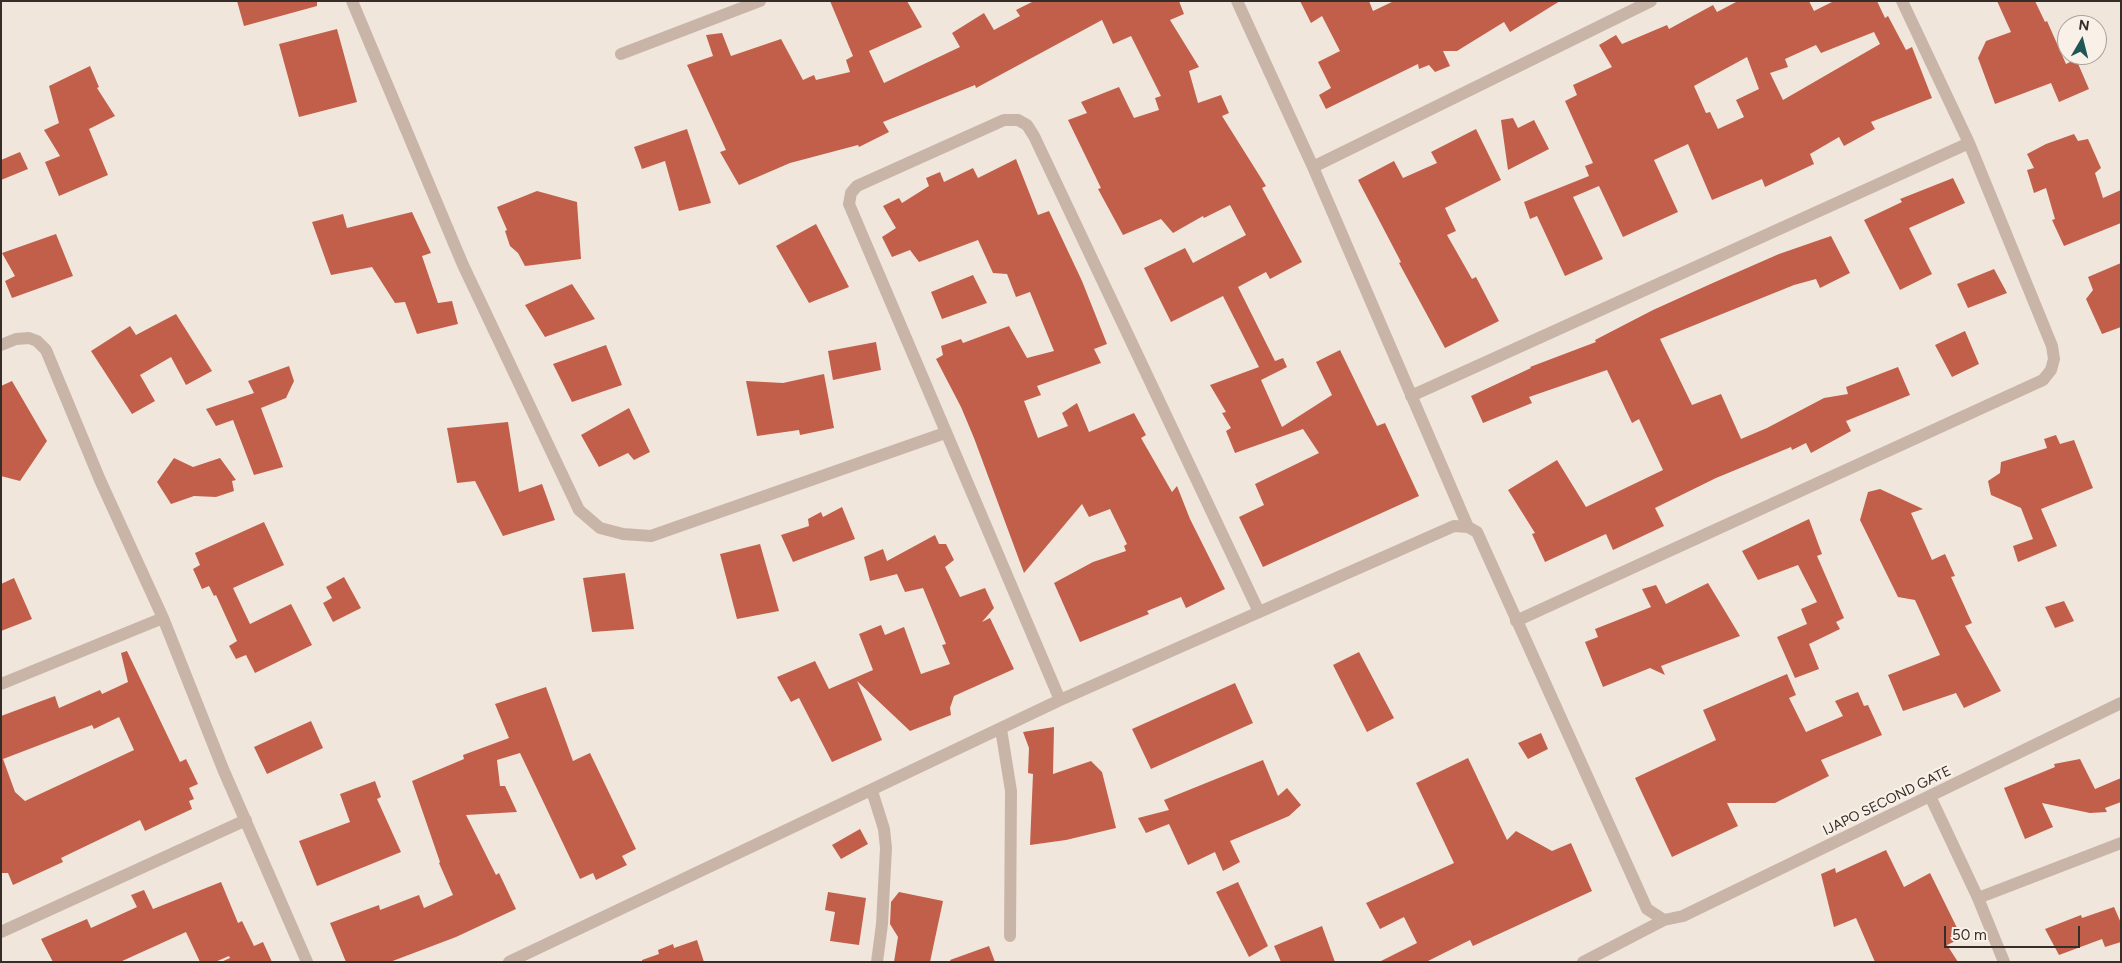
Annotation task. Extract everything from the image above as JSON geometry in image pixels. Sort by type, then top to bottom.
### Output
[{"type":"street","points":[[352,1],[463,265],[579,510],[600,528],[623,534],[651,536],[945,433]]},
{"type":"street","points":[[621,54],[760,1]]},
{"type":"street","points":[[1237,1],[1312,167],[1468,527]]},
{"type":"street","points":[[1312,167],[1651,1]]},
{"type":"street","points":[[1516,620],[2043,380],[2051,370],[2054,359],[2052,346],[1970,143],[1902,1]]},
{"type":"street","points":[[1060,700],[850,212],[849,204],[851,193],[857,186],[1004,120],[1018,120],[1027,125],[1034,136],[1259,612]]},
{"type":"street","points":[[1411,396],[1970,143]]},
{"type":"street","points":[[1,345],[16,338],[30,338],[38,341],[46,350],[100,480],[163,618],[307,962]]},
{"type":"street","points":[[509,962],[1060,700],[1454,526],[1468,527],[1477,532],[1647,909],[1664,920]]},
{"type":"street","points":[[1,684],[163,618]]},
{"type":"street","name":"IJAPO SECOND GATE","points":[[1584,962],[1664,920],[1683,916],[2121,704]]},
{"type":"street","points":[[1001,729],[1011,791],[1010,936]]},
{"type":"street","points":[[872,791],[884,829],[886,848],[882,924],[877,962]]},
{"type":"street","points":[[1930,796],[1978,898],[2004,962]]},
{"type":"street","points":[[1,932],[246,820]]},
{"type":"street","points":[[1978,898],[2121,843]]},
{"type":"building","points":[[237,1],[317,1],[317,6],[244,26]]},
{"type":"building","points":[[830,1],[907,1],[922,27],[869,51],[884,83],[960,47],[952,33],[984,13],[994,30],[1020,16],[1016,10],[1034,1],[1179,1],[1184,14],[1170,20],[1199,67],[1189,71],[1198,103],[1221,95],[1229,113],[1222,116],[1266,186],[1262,188],[1302,262],[1270,279],[1266,272],[1238,287],[1275,361],[1283,358],[1287,367],[1261,380],[1282,427],[1332,395],[1316,362],[1340,350],[1377,426],[1385,423],[1419,496],[1263,567],[1239,517],[1264,505],[1255,484],[1319,453],[1303,429],[1235,453],[1226,431],[1231,428],[1222,413],[1226,412],[1210,385],[1259,367],[1223,296],[1171,322],[1144,268],[1185,248],[1193,263],[1246,235],[1230,205],[1204,218],[1203,216],[1173,233],[1161,219],[1123,235],[1098,189],[1101,188],[1068,120],[1087,113],[1081,102],[1119,87],[1134,118],[1159,110],[1155,98],[1161,96],[1131,36],[1113,44],[1102,20],[976,88],[975,85],[883,122],[889,132],[859,147],[858,145],[790,163],[739,185],[720,152],[726,150],[687,65],[713,56],[706,35],[722,33],[731,56],[781,39],[803,80],[814,75],[816,80],[850,72],[846,60],[853,56]]},
{"type":"building","points":[[1300,1],[1369,1],[1373,11],[1394,1],[1560,1],[1510,32],[1504,22],[1457,51],[1443,51],[1450,66],[1435,72],[1429,65],[1419,69],[1418,64],[1326,109],[1319,95],[1331,88],[1318,62],[1340,51],[1322,16],[1311,23]]},
{"type":"building","points":[[1738,1],[1809,1],[1814,11],[1834,1],[1877,1],[1885,18],[1888,16],[1906,50],[1912,47],[1932,98],[1871,122],[1875,129],[1844,146],[1839,137],[1810,154],[1814,164],[1765,187],[1762,179],[1712,200],[1688,144],[1654,160],[1678,212],[1623,237],[1599,186],[1573,197],[1603,259],[1565,276],[1537,216],[1530,219],[1524,202],[1589,176],[1585,166],[1593,163],[1565,101],[1577,95],[1573,85],[1612,67],[1599,45],[1616,35],[1622,44],[1667,25],[1669,29],[1713,5],[1717,12]],"holes":[[[1874,32],[1880,44],[1783,100],[1770,73],[1788,67],[1785,59],[1816,45],[1821,53]],[[1747,57],[1759,89],[1736,100],[1744,117],[1718,129],[1710,112],[1706,113],[1694,86]]]},
{"type":"building","points":[[1997,1],[2035,1],[2057,44],[2057,65],[2079,65],[2089,89],[2059,102],[2051,83],[1995,104],[1978,58],[1986,41],[2011,32]]},
{"type":"building","points":[[337,29],[357,102],[299,117],[279,44]]},
{"type":"building","points":[[90,66],[99,87],[97,88],[115,116],[89,129],[108,175],[59,196],[45,162],[60,156],[44,130],[59,123],[49,86]]},
{"type":"building","points":[[1513,118],[1518,128],[1534,120],[1549,149],[1508,170],[1501,120]]},
{"type":"building","points":[[687,129],[711,203],[679,211],[665,161],[642,169],[634,147]]},
{"type":"building","points":[[1476,129],[1501,180],[1445,208],[1456,231],[1447,235],[1472,279],[1476,277],[1499,321],[1445,348],[1399,263],[1401,262],[1358,180],[1394,161],[1403,178],[1437,163],[1431,152]]},
{"type":"building","points":[[2074,134],[2078,141],[2088,139],[2101,168],[2095,173],[2103,198],[2121,190],[2121,223],[2064,246],[2052,220],[2055,219],[2046,188],[2034,193],[2027,170],[2034,168],[2027,154],[2046,144]]},
{"type":"building","points":[[20,152],[28,169],[1,180],[1,160]]},
{"type":"building","points":[[1016,159],[1038,215],[1049,211],[1082,281],[1107,344],[1094,349],[1101,363],[1037,386],[1041,395],[1024,401],[1038,438],[1068,426],[1062,413],[1077,403],[1089,432],[1134,413],[1146,435],[1141,438],[1172,492],[1177,486],[1190,519],[1225,589],[1186,608],[1181,597],[1147,611],[1149,614],[1080,642],[1054,583],[1093,562],[1126,551],[1124,546],[1127,544],[1110,509],[1089,517],[1082,504],[1024,573],[974,438],[961,407],[936,359],[943,355],[941,346],[961,339],[963,343],[1009,326],[1027,358],[1054,351],[1030,292],[1016,297],[1007,274],[993,273],[978,240],[919,262],[910,250],[892,257],[882,237],[896,228],[883,206],[899,198],[902,203],[929,186],[926,178],[940,172],[944,182],[973,168],[978,178]]},
{"type":"building","points":[[1953,178],[1965,203],[1909,228],[1932,274],[1900,290],[1864,220],[1902,202],[1900,199]]},
{"type":"building","points":[[537,191],[577,202],[581,259],[525,266],[518,253],[510,246],[505,231],[507,230],[497,207]]},
{"type":"building","points":[[412,212],[431,253],[422,256],[438,303],[452,301],[458,324],[417,334],[405,302],[395,303],[372,267],[331,275],[312,222],[343,214],[347,228]]},
{"type":"building","points":[[816,224],[849,287],[809,303],[776,246]]},
{"type":"building","points":[[56,234],[73,276],[12,298],[5,281],[15,276],[2,253]]},
{"type":"building","points":[[1831,236],[1850,273],[1820,288],[1816,279],[1794,285],[1660,339],[1692,405],[1721,394],[1741,439],[1767,428],[1824,398],[1848,394],[1846,387],[1898,367],[1910,395],[1846,421],[1851,431],[1811,453],[1806,443],[1792,450],[1791,447],[1716,478],[1655,508],[1664,526],[1613,550],[1606,534],[1545,562],[1532,534],[1535,533],[1508,490],[1557,460],[1586,507],[1663,470],[1639,419],[1632,423],[1607,370],[1529,397],[1532,403],[1483,423],[1471,396],[1530,367],[1596,342],[1595,340],[1653,310],[1715,282],[1779,254]]},
{"type":"building","points":[[2121,263],[2121,327],[2102,334],[2086,299],[2093,290],[2088,277]]},
{"type":"building","points":[[1994,269],[2007,293],[1968,308],[1957,284]]},
{"type":"building","points":[[973,275],[987,303],[942,319],[931,292]]},
{"type":"building","points":[[572,284],[595,319],[545,337],[525,305]]},
{"type":"building","points":[[176,314],[212,371],[186,385],[171,357],[140,375],[155,401],[132,414],[91,351],[130,326],[136,335]]},
{"type":"building","points":[[1965,331],[1979,364],[1952,377],[1935,345]]},
{"type":"building","points":[[876,342],[881,370],[833,380],[828,351]]},
{"type":"building","points":[[606,345],[622,385],[572,402],[553,364]]},
{"type":"building","points":[[289,366],[294,381],[286,398],[261,408],[283,467],[254,475],[233,420],[216,426],[206,409],[254,393],[248,381]]},
{"type":"building","points":[[824,374],[834,428],[800,435],[799,430],[757,436],[746,381],[783,383]]},
{"type":"building","points":[[12,381],[47,441],[20,481],[1,476],[1,386]]},
{"type":"building","points":[[629,408],[650,452],[634,460],[628,453],[599,467],[581,435]]},
{"type":"building","points":[[508,422],[519,492],[542,484],[555,520],[503,536],[475,481],[457,483],[447,428]]},
{"type":"building","points":[[2056,435],[2060,444],[2074,440],[2093,488],[2041,509],[2057,546],[2018,562],[2013,546],[2033,539],[2021,508],[1991,495],[1988,481],[2000,473],[2001,462],[2047,448],[2044,439]]},
{"type":"building","points":[[174,458],[193,467],[220,458],[236,480],[232,481],[234,491],[216,497],[194,496],[171,504],[157,482]]},
{"type":"building","points":[[1880,489],[1923,509],[1911,513],[1932,560],[1945,554],[1955,576],[1951,577],[1972,623],[1965,626],[2001,691],[1964,708],[1956,693],[1903,711],[1888,675],[1940,655],[1915,600],[1898,597],[1860,520],[1868,492]]},
{"type":"building","points":[[842,507],[855,539],[793,562],[781,535],[809,526],[808,519],[821,512],[823,517]]},
{"type":"building","points":[[1809,519],[1822,554],[1817,556],[1844,618],[1836,622],[1840,629],[1809,644],[1819,669],[1795,678],[1777,637],[1807,624],[1801,609],[1817,602],[1798,565],[1758,580],[1742,551]]},
{"type":"building","points":[[264,522],[284,565],[233,588],[250,624],[291,604],[312,645],[255,673],[246,655],[236,659],[229,646],[237,641],[216,595],[214,596],[209,586],[202,589],[193,569],[200,565],[195,553]]},
{"type":"building","points":[[935,535],[939,544],[946,544],[954,560],[945,567],[960,597],[985,588],[994,608],[982,622],[990,618],[1014,669],[954,696],[950,708],[951,715],[910,731],[857,681],[882,740],[832,762],[799,698],[791,702],[777,677],[815,661],[829,689],[873,670],[859,634],[881,625],[885,635],[904,627],[921,674],[950,664],[942,645],[946,644],[923,588],[905,592],[897,574],[870,581],[864,557],[883,549],[887,561]]},
{"type":"building","points":[[760,544],[779,611],[737,619],[720,554]]},
{"type":"building","points":[[625,573],[634,629],[592,632],[583,578]]},
{"type":"building","points":[[344,577],[361,608],[333,622],[323,603],[332,598],[326,587]]},
{"type":"building","points":[[14,578],[32,619],[1,631],[1,584]]},
{"type":"building","points":[[1708,583],[1740,636],[1661,666],[1665,675],[1650,668],[1603,687],[1585,642],[1598,637],[1595,629],[1651,607],[1642,589],[1656,585],[1666,604]]},
{"type":"building","points":[[2064,601],[2074,621],[2055,628],[2045,607]]},
{"type":"building","points":[[127,651],[180,762],[186,759],[198,784],[189,788],[194,799],[189,801],[192,809],[145,831],[140,820],[61,858],[63,862],[13,885],[8,873],[1,873],[1,716],[55,696],[59,708],[100,690],[102,694],[128,682],[121,653]],"holes":[[[119,717],[134,750],[25,801],[15,792],[3,759],[92,725],[94,729]]]},
{"type":"building","points":[[1359,652],[1394,718],[1367,732],[1333,665]]},
{"type":"building","points":[[1787,674],[1796,695],[1789,698],[1806,732],[1843,716],[1835,701],[1858,692],[1864,706],[1868,705],[1882,735],[1821,760],[1829,776],[1775,803],[1727,803],[1738,826],[1672,857],[1635,778],[1716,740],[1703,710]]},
{"type":"building","points":[[1235,683],[1253,723],[1151,769],[1132,729]]},
{"type":"building","points":[[546,687],[573,761],[590,753],[636,849],[622,856],[627,865],[596,880],[593,873],[580,879],[520,753],[497,760],[500,786],[505,786],[517,812],[466,815],[496,875],[499,873],[516,909],[456,937],[390,962],[346,962],[330,923],[379,905],[380,910],[419,895],[424,908],[453,895],[439,863],[412,781],[464,759],[463,755],[509,738],[495,704]]},
{"type":"building","points":[[311,721],[323,748],[267,774],[254,747]]},
{"type":"building","points":[[1054,727],[1053,774],[1091,761],[1102,772],[1116,828],[1066,840],[1030,845],[1033,774],[1028,773],[1029,748],[1023,732]]},
{"type":"building","points":[[1541,733],[1548,749],[1528,759],[1518,743]]},
{"type":"building","points":[[1468,758],[1507,840],[1516,831],[1552,851],[1571,843],[1592,891],[1473,946],[1470,940],[1426,962],[1379,962],[1417,943],[1404,917],[1380,929],[1366,903],[1454,863],[1416,783]]},
{"type":"building","points":[[2080,759],[2095,789],[2121,778],[2121,802],[2105,808],[2107,812],[2090,813],[2042,803],[2053,827],[2025,839],[2004,788],[2055,767],[2054,764]]},
{"type":"building","points":[[1263,760],[1278,796],[1287,788],[1301,805],[1289,816],[1230,841],[1240,862],[1223,871],[1215,852],[1188,865],[1169,824],[1146,833],[1138,818],[1169,810],[1164,800]]},
{"type":"building","points":[[375,781],[381,797],[377,799],[401,852],[317,886],[299,841],[350,822],[340,794]]},
{"type":"building","points":[[860,829],[868,844],[841,859],[832,845]]},
{"type":"building","points":[[1886,850],[1904,887],[1930,873],[1962,938],[1947,945],[1958,962],[1875,962],[1856,918],[1834,927],[1821,874],[1835,868],[1836,873]]},
{"type":"building","points":[[221,882],[238,923],[242,921],[254,946],[263,942],[272,962],[221,962],[230,958],[229,956],[215,962],[200,962],[186,932],[120,962],[53,962],[41,939],[87,919],[91,928],[137,907],[131,895],[144,890],[153,909]]},
{"type":"building","points":[[1238,882],[1268,946],[1249,957],[1216,892]]},
{"type":"building","points":[[828,892],[866,898],[859,945],[830,941],[835,912],[825,910]]},
{"type":"building","points":[[899,892],[943,901],[930,962],[894,962],[898,937],[890,924],[891,902]]},
{"type":"building","points":[[2114,907],[2121,923],[2121,942],[2105,947],[2102,939],[2059,955],[2045,929],[2081,915],[2082,918]]},
{"type":"building","points":[[1322,926],[1335,962],[1281,962],[1274,946]]},
{"type":"building","points":[[697,940],[704,962],[642,962],[642,960],[659,954],[658,950],[673,944],[674,948]]},
{"type":"building","points":[[989,946],[995,962],[951,962],[950,960]]}]
